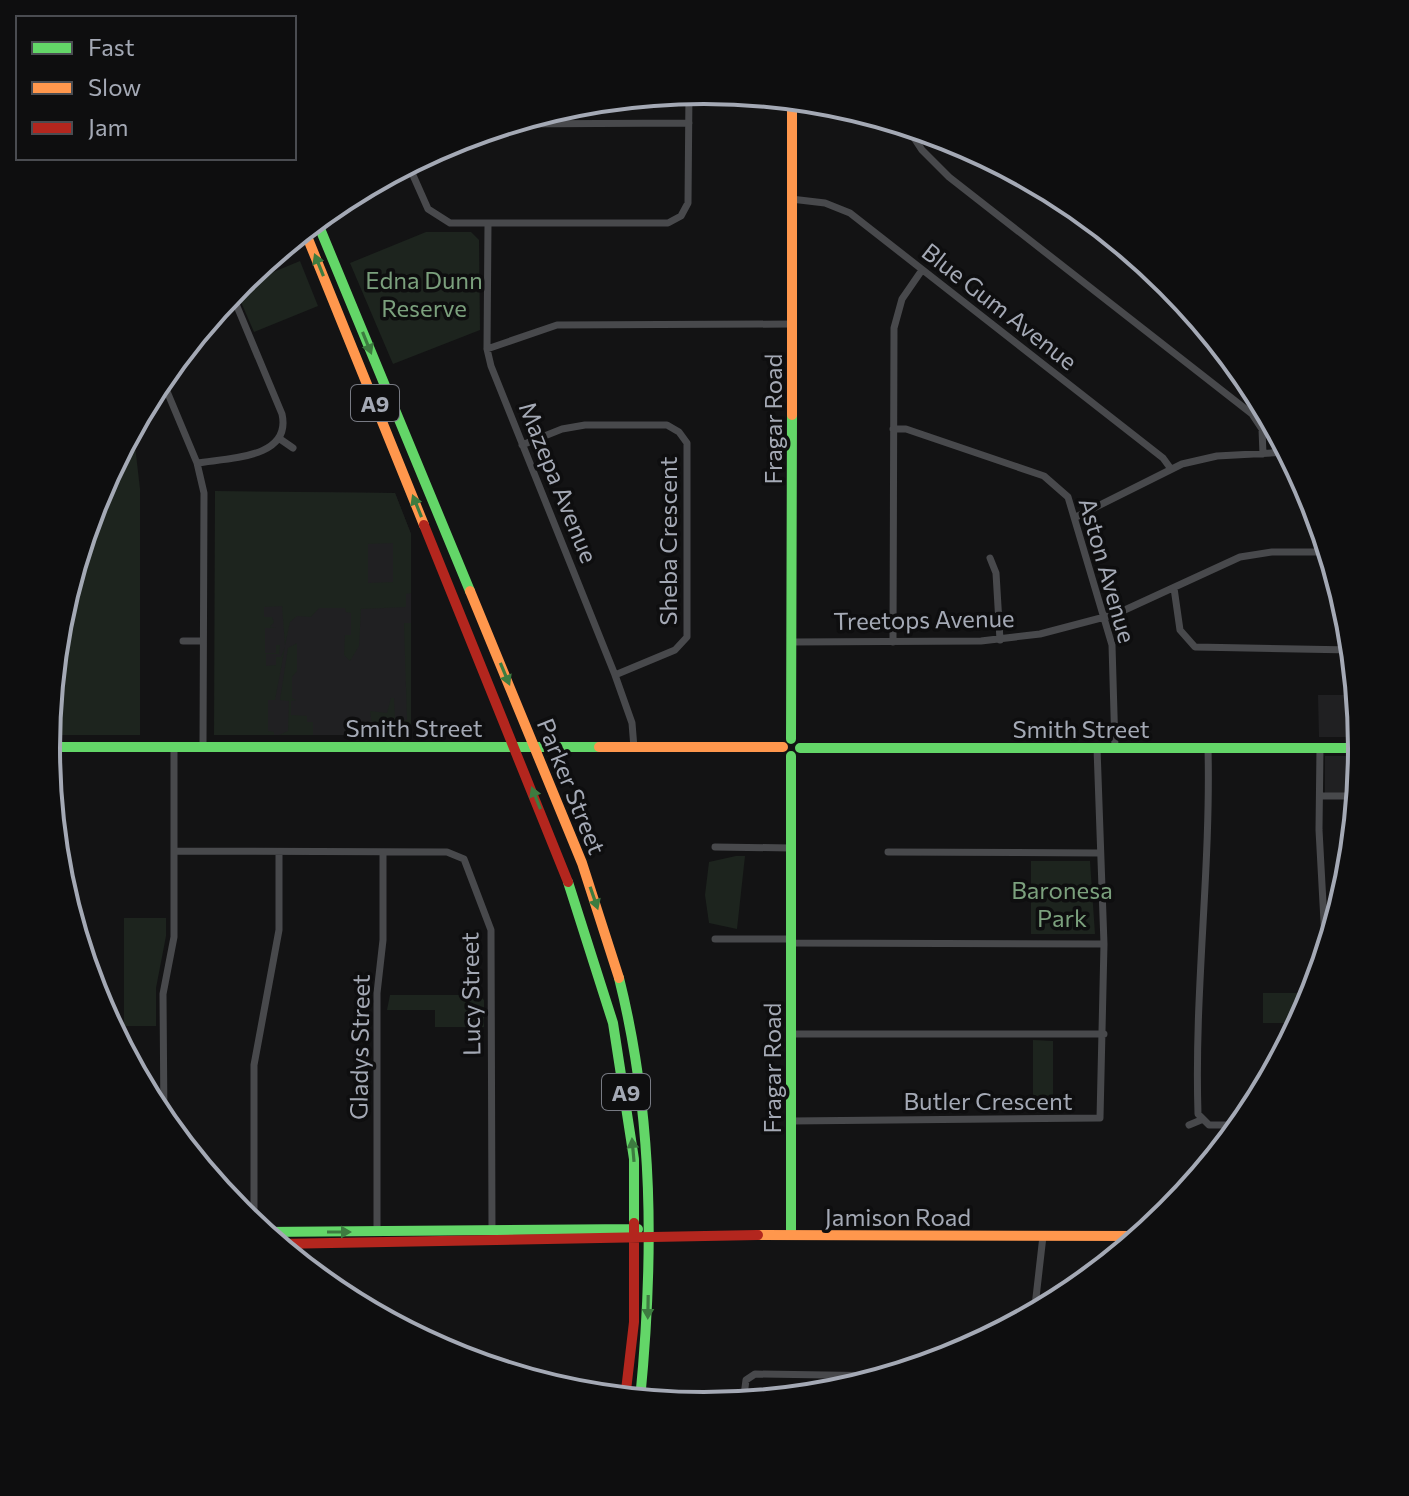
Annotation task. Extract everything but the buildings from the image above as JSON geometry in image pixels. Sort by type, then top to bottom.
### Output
[{"type":"main road","name":"Fragar Road","points":[[787,743],[792,642],[792,109]]},
{"type":"main road","name":"Parker Street","points":[[321,231],[535,747],[595,901],[629,1017],[645,1111],[652,1235],[641,1389]]},
{"type":"main road","name":"Parker Street","points":[[308,240],[584,923],[613,1023],[634,1159],[634,1322],[626,1388]]},
{"type":"main road","name":"Smith Street","points":[[60,747],[634,748],[787,743]]},
{"type":"main road","points":[[787,743],[800,748],[791,756],[787,743]]},
{"type":"main road","name":"Smith Street","points":[[800,748],[1349,748]]},
{"type":"main road","name":"Fragar Road","points":[[791,756],[791,1235]]},
{"type":"main road","name":"Jamison Road","points":[[279,1232],[492,1237]]},
{"type":"main road","name":"Gladys Street","points":[[377,1232],[377,1244]]},
{"type":"main road","name":"Jamison Road","points":[[294,1244],[377,1244],[492,1237],[636,1234],[1125,1236]]},
{"type":"street","points":[[413,173],[432,213],[450,223],[672,222],[681,216],[688,203],[689,104]]},
{"type":"street","points":[[543,124],[689,123]]},
{"type":"street","points":[[915,139],[949,177],[1252,414],[1262,429],[1263,454]]},
{"type":"street","name":"Blue Gum Avenue","points":[[791,199],[819,202],[845,210],[1163,458],[1171,469]]},
{"type":"street","name":"Mazepa Avenue","points":[[488,224],[487,349],[495,379],[615,675],[632,723],[634,748]]},
{"type":"street","points":[[893,642],[895,321],[902,299],[922,270]]},
{"type":"street","points":[[197,463],[265,450],[280,439],[282,414],[237,305]]},
{"type":"street","points":[[487,349],[557,325],[792,324]]},
{"type":"street","points":[[167,392],[197,463],[204,493],[203,748]]},
{"type":"street","name":"Sheba Crescent","points":[[522,445],[562,429],[585,425],[667,425],[679,432],[687,443],[687,637],[675,650],[615,675]]},
{"type":"street","name":"Aston Avenue","points":[[893,429],[906,429],[1049,478],[1066,493],[1076,517],[1113,651],[1115,748]]},
{"type":"street","points":[[280,439],[293,448]]},
{"type":"street","points":[[1076,517],[1171,469],[1207,457],[1278,453]]},
{"type":"street","name":"Treetops Avenue","points":[[792,642],[1000,640],[1052,632],[1105,617],[1223,563],[1251,554],[1318,552]]},
{"type":"street","points":[[990,558],[996,573],[1000,640]]},
{"type":"street","points":[[1174,588],[1180,630],[1188,643],[1199,649],[1341,650]]},
{"type":"street","points":[[183,641],[203,641]]},
{"type":"street","points":[[164,1098],[163,994],[174,937],[174,748]]},
{"type":"street","name":"Butler Crescent","points":[[791,1121],[1096,1120],[1103,1110],[1104,1034],[1097,748]]},
{"type":"street","points":[[1201,1120],[1198,1002],[1209,824],[1208,748]]},
{"type":"street","points":[[1320,748],[1325,923]]},
{"type":"street","points":[[1320,796],[1347,796]]},
{"type":"street","points":[[715,847],[791,848]]},
{"type":"street","name":"Lucy Street","points":[[175,851],[459,855],[467,864],[492,936],[492,1237]]},
{"type":"street","points":[[254,1209],[254,1065],[279,930],[279,852]]},
{"type":"street","name":"Gladys Street","points":[[377,1232],[377,993],[383,940],[383,852]]},
{"type":"street","points":[[888,852],[1098,853]]},
{"type":"street","points":[[715,939],[1104,944]]},
{"type":"street","points":[[792,1034],[1104,1034]]},
{"type":"street","points":[[1201,1120],[1209,1125],[1227,1125]]},
{"type":"street","points":[[1189,1125],[1201,1120]]},
{"type":"street","points":[[1036,1301],[1043,1236]]},
{"type":"street","points":[[745,1391],[746,1380],[755,1374],[851,1375]]},
{"type":"shaded area","points":[[259,492],[395,493],[411,534],[411,735],[259,735]]},
{"type":"shaded area","points":[[1318,695],[1347,695],[1349,737],[1319,737]]},
{"type":"shaded area","points":[[1325,756],[1349,756],[1348,793],[1325,793]]},
{"type":"green space","name":"Edna Dunn Reserve","points":[[426,232],[471,232],[479,240],[480,330],[393,364],[350,263]]},
{"type":"green space","points":[[300,261],[318,306],[254,332],[241,301],[268,274]]},
{"type":"green space","points":[[135,446],[140,489],[140,735],[60,735],[66,664],[82,581],[109,501]]},
{"type":"green space","points":[[215,491],[395,493],[411,534],[411,593],[406,594],[406,607],[361,609],[359,646],[350,661],[344,655],[345,635],[351,635],[351,613],[346,612],[345,608],[319,608],[311,617],[297,616],[290,622],[285,645],[282,606],[264,607],[264,617],[272,617],[274,622],[270,627],[276,628],[265,628],[265,653],[276,653],[276,645],[280,645],[279,654],[266,654],[266,666],[276,665],[276,657],[281,657],[285,647],[275,700],[268,700],[268,731],[274,732],[274,735],[214,735]],"holes":[[[393,543],[393,582],[368,583],[368,544]]]},
{"type":"green space","points":[[404,623],[411,623],[411,735],[346,735],[350,730],[362,733],[373,730],[370,711],[387,713],[391,698],[394,698],[395,720],[407,720]]},
{"type":"green space","points":[[297,643],[297,671],[292,677],[292,698],[296,700],[291,701],[291,715],[307,716],[307,722],[313,722],[313,735],[279,735],[288,731],[289,701],[280,700],[288,648]]},
{"type":"green space","points":[[745,856],[737,929],[709,923],[705,895],[709,862]]},
{"type":"green space","name":"Baronesa Park","points":[[1031,861],[1090,861],[1095,934],[1031,934]]},
{"type":"green space","points":[[124,918],[166,918],[166,936],[156,988],[156,1026],[124,1026]]},
{"type":"green space","points":[[1263,993],[1301,993],[1287,1023],[1263,1023]]},
{"type":"green space","points":[[390,995],[479,995],[484,1000],[484,1027],[435,1027],[435,1010],[387,1010]]},
{"type":"green space","points":[[1033,1040],[1053,1041],[1053,1111],[1033,1110]]},
{"type":"traffic: fast","points":[[321,231],[470,591]]},
{"type":"traffic: fast","points":[[791,739],[792,415]]},
{"type":"traffic: fast","points":[[60,747],[599,747]]},
{"type":"traffic: fast","points":[[800,748],[1349,748]]},
{"type":"traffic: fast","points":[[791,756],[791,1235]]},
{"type":"traffic: fast","points":[[568,882],[613,1023],[634,1159],[634,1223]]},
{"type":"traffic: fast","points":[[619,978],[639,1083],[648,1188],[648,1293],[641,1389]]},
{"type":"traffic: fast","points":[[279,1232],[638,1229]]},
{"type":"traffic: slow","points":[[792,110],[792,415]]},
{"type":"traffic: slow","points":[[308,240],[424,525]]},
{"type":"traffic: slow","points":[[470,591],[582,863],[619,978]]},
{"type":"traffic: slow","points":[[599,747],[783,747]]},
{"type":"traffic: slow","points":[[758,1235],[1125,1236]]},
{"type":"traffic: jam","points":[[424,525],[568,882]]},
{"type":"traffic: jam","points":[[626,1388],[634,1322],[634,1223]]},
{"type":"traffic: jam","points":[[293,1244],[758,1235]]}]
